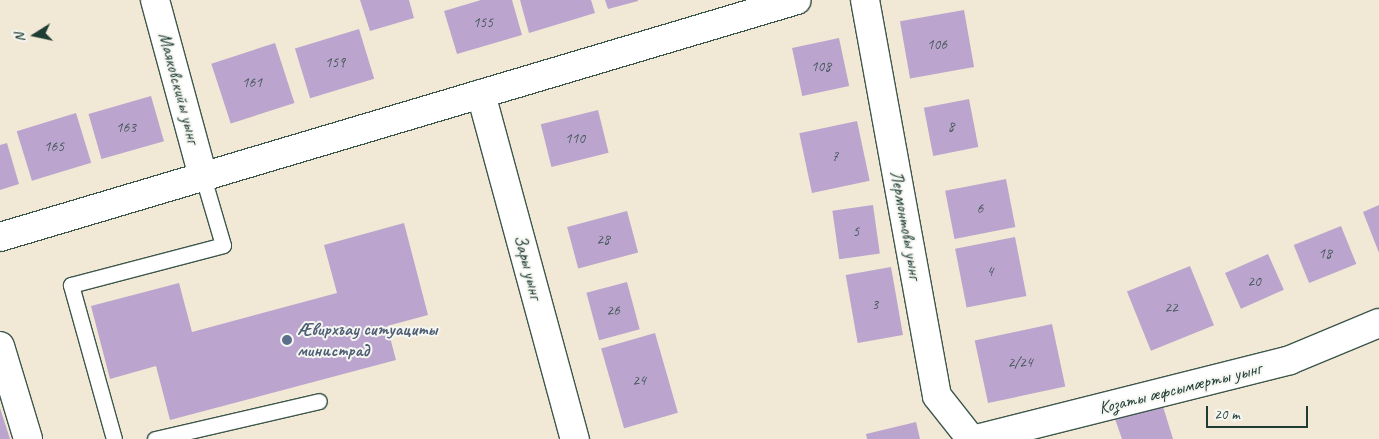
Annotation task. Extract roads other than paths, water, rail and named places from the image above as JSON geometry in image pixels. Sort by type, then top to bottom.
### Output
[{"type":"street","name":"Маяковскийы уынг","points":[[154,0],[204,177]]},
{"type":"street","points":[[0,237],[797,0]]},
{"type":"street","name":"Лермонтовы уынг","points":[[865,0],[937,396],[971,439]]},
{"type":"street","name":"Зары уынг","points":[[480,94],[575,439]]},
{"type":"street","name":"Козаты æфсымæрты уынг","points":[[976,439],[1290,360],[1379,323]]},
{"type":"street","points":[[0,346],[28,439]]},
{"type":"lane","points":[[114,439],[71,284],[223,245],[204,177]]},
{"type":"lane","points":[[154,439],[319,401]]},
{"type":"place","name":"Æвирхъау ситуациты министрад","points":[[287,340]]}]
